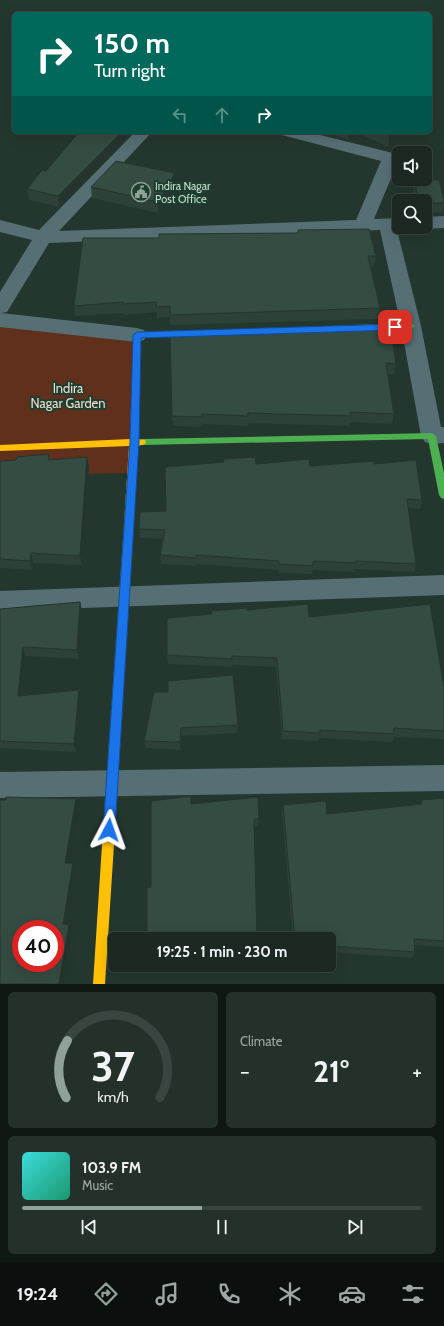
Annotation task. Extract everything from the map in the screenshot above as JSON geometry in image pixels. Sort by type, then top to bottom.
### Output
[{"type":"street","points":[[0,307],[43,237],[142,134]]},
{"type":"street","points":[[296,134],[390,158],[363,224]]},
{"type":"street","points":[[432,223],[444,222]]},
{"type":"street","points":[[0,226],[43,237],[392,224]]},
{"type":"street","points":[[395,234],[411,326],[438,435],[444,495]]},
{"type":"street","points":[[0,320],[137,335],[207,333]]},
{"type":"street","points":[[348,328],[411,326]]},
{"type":"street","points":[[99,984],[134,442],[137,335]]},
{"type":"street","points":[[0,448],[134,442],[438,435]]},
{"type":"street","points":[[0,601],[444,585]]},
{"type":"street","points":[[0,785],[444,778]]},
{"type":"green space","name":"Indira Nagar Garden","points":[[0,320],[137,335],[132,473],[0,475]]},
{"type":"building","points":[[77,134],[120,134],[58,196],[27,189],[42,170],[46,171]]},
{"type":"building","points":[[116,161],[175,173],[158,202],[91,187]]},
{"type":"building","points":[[432,180],[439,180],[444,203],[432,203],[432,194],[417,194],[415,186],[432,186]]},
{"type":"building","points":[[369,229],[376,256],[368,256],[380,308],[170,315],[170,306],[156,307],[157,302],[123,304],[123,302],[74,306],[83,238],[159,238],[159,234],[298,233],[298,230]]},
{"type":"building","points":[[383,325],[385,332],[391,331],[396,364],[386,363],[394,414],[350,412],[351,416],[248,413],[248,416],[202,414],[202,417],[172,416],[170,332]]},
{"type":"building","points":[[49,454],[48,460],[87,457],[80,556],[31,553],[30,561],[0,559],[0,461],[16,460],[17,457]]},
{"type":"building","points":[[255,457],[256,464],[309,459],[310,466],[374,461],[374,464],[416,460],[422,500],[407,499],[416,564],[356,561],[356,563],[313,561],[313,566],[279,564],[279,561],[196,555],[196,558],[160,555],[165,530],[139,529],[140,512],[166,511],[165,467],[224,462],[223,459]]},
{"type":"building","points":[[80,602],[77,650],[23,647],[18,696],[79,690],[74,744],[0,741],[0,609]]},
{"type":"building","points":[[308,604],[309,617],[430,604],[444,687],[444,731],[394,728],[394,734],[320,730],[320,733],[283,731],[277,658],[232,656],[232,659],[167,655],[167,618],[212,614],[211,611],[247,608],[247,610]]},
{"type":"building","points":[[233,675],[238,725],[181,728],[180,742],[144,741],[154,692],[168,692],[168,681]]},
{"type":"building","points":[[191,796],[191,804],[258,797],[259,819],[254,819],[257,932],[147,932],[147,888],[151,887],[151,801]]},
{"type":"building","points":[[6,797],[76,799],[65,863],[73,863],[64,920],[12,920],[12,972],[61,972],[59,984],[0,984],[0,800],[6,800]]},
{"type":"building","points":[[444,798],[444,941],[414,939],[415,952],[336,946],[336,932],[294,932],[283,805],[326,801],[327,814],[422,804],[421,800]]},
{"type":"building","points":[[64,924],[69,925],[64,954]]},
{"type":"traffic: fast","points":[[354,328],[411,326]]},
{"type":"traffic: fast","points":[[137,344],[137,335],[199,333]]},
{"type":"traffic: fast","points":[[142,442],[432,436],[444,495]]},
{"type":"traffic: fast","points":[[109,829],[129,524]]},
{"type":"traffic: slow","points":[[129,524],[134,442],[137,344]]},
{"type":"traffic: slow","points":[[0,448],[142,442]]},
{"type":"traffic: slow","points":[[99,984],[109,829]]},
{"type":"place","name":"Indira Nagar Post Office","points":[[141,192]]},
{"type":"route","points":[[109,830],[134,442],[137,335],[395,327]]}]
